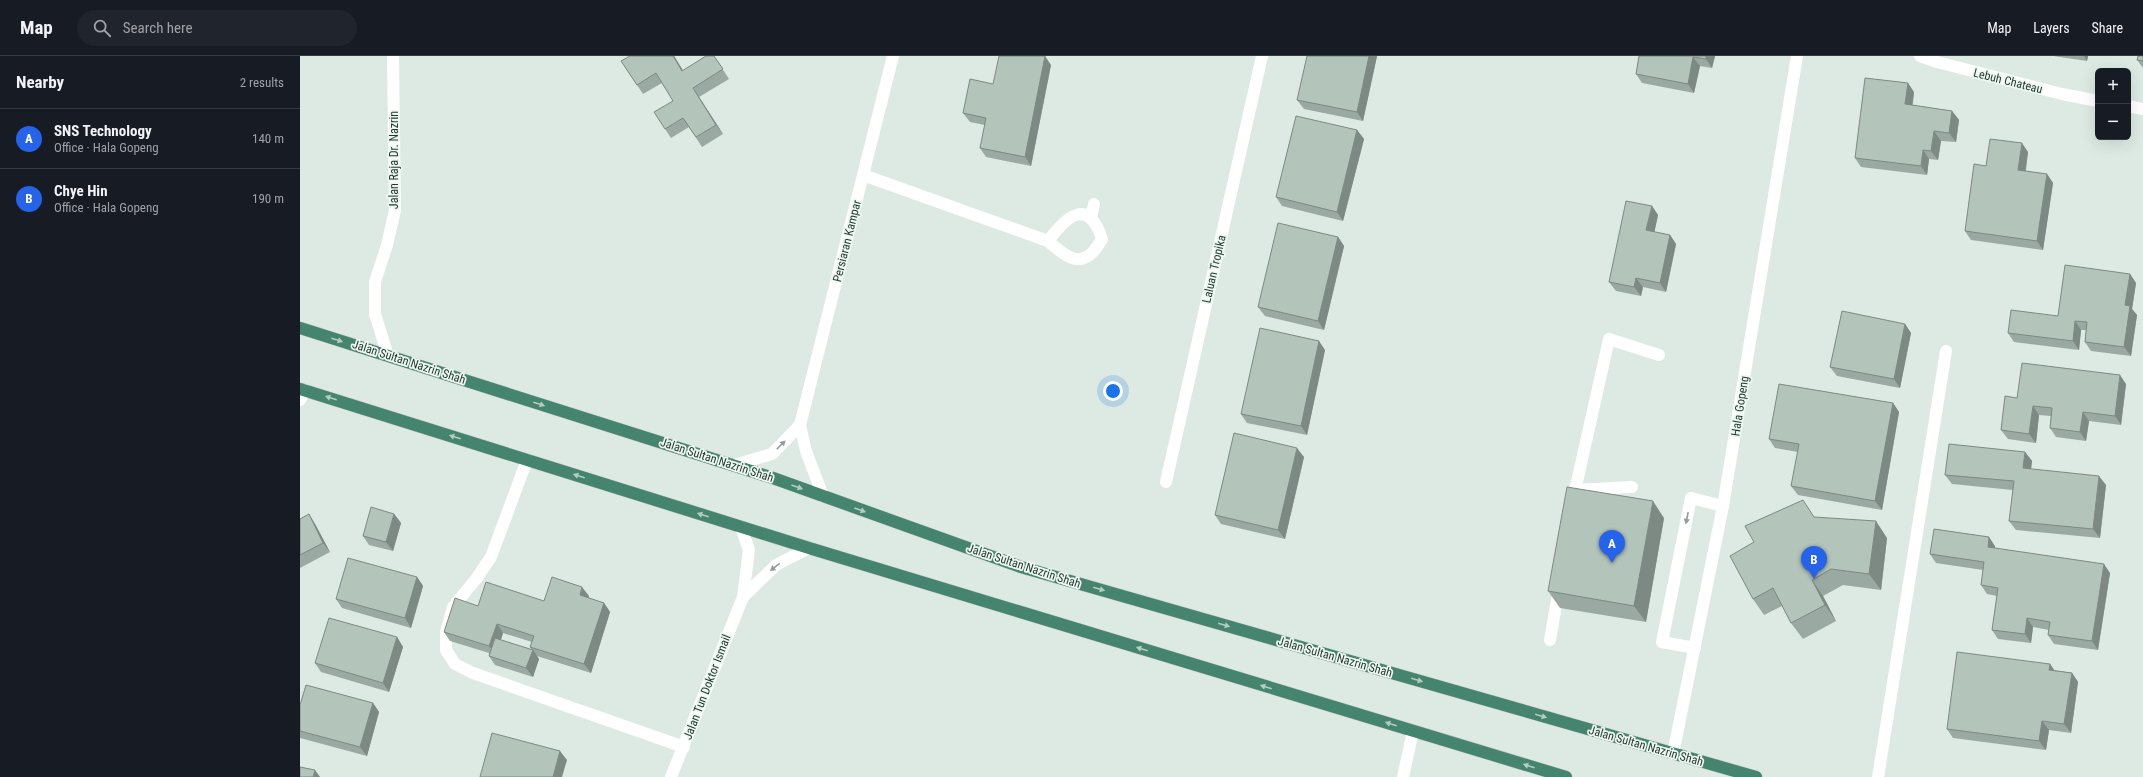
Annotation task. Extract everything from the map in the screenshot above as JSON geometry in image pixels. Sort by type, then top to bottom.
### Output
[{"type":"highway","name":"Jalan Sultan Nazrin Shah","points":[[300,328],[734,465],[1022,567],[1756,777]]},
{"type":"highway","points":[[302,393],[527,460],[809,548],[1566,777]]},
{"type":"street","name":"Jalan Raja Dr. Nazrin","points":[[388,356],[375,314],[375,282],[387,245],[395,210],[393,56]]},
{"type":"street","name":"Persiaran Kampar","points":[[823,496],[806,451],[800,425],[893,56]]},
{"type":"street","name":"Laluan Tropika","points":[[1166,482],[1262,56]]},
{"type":"street","name":"Hala Gopeng","points":[[1673,754],[1723,506],[1797,56]]},
{"type":"street","name":"Lebuh Chateau","points":[[1920,56],[1937,62],[2062,94],[2095,100]]},
{"type":"street","points":[[2131,107],[2143,109]]},
{"type":"street","points":[[863,175],[1048,242],[1066,257],[1080,260],[1095,251],[1102,239],[1098,227],[1091,218],[1084,214],[1071,216],[1062,223],[1048,242]]},
{"type":"street","points":[[1091,218],[1094,204]]},
{"type":"street","points":[[1570,512],[1609,339],[1659,355]]},
{"type":"street","points":[[1878,777],[1946,351]]},
{"type":"street","name":"Persiaran Kampar","points":[[734,465],[772,454],[800,425]]},
{"type":"street","points":[[527,460],[491,557],[476,579],[453,606],[446,632],[446,650],[455,664],[473,673],[684,747]]},
{"type":"street","points":[[1574,490],[1632,487]]},
{"type":"street","points":[[1695,648],[1662,642],[1691,498],[1723,506]]},
{"type":"street","name":"Jalan Tun Doktor Ismail","points":[[671,777],[742,597],[749,550],[741,527]]},
{"type":"street","name":"Jalan Tun Doktor Ismail","points":[[742,597],[776,565],[809,548]]},
{"type":"street","points":[[1550,640],[1561,572]]},
{"type":"street","points":[[1403,777],[1413,731]]},
{"type":"building","points":[[630,56],[673,56],[682,71],[706,56],[714,56],[723,69],[693,88],[716,125],[696,137],[683,118],[665,129],[654,112],[673,101],[656,73],[637,85],[621,61]]},
{"type":"building","points":[[999,56],[1045,56],[1025,157],[980,148],[986,118],[963,113],[970,79],[993,84]]},
{"type":"building","points":[[1307,56],[1369,56],[1357,112],[1297,100]]},
{"type":"building","points":[[1639,56],[1706,56],[1706,59],[1693,57],[1688,84],[1636,74]]},
{"type":"building","points":[[2138,56],[2143,56],[2143,61],[2137,60]]},
{"type":"building","points":[[1865,78],[1908,83],[1905,104],[1952,111],[1949,133],[1934,131],[1931,151],[1923,150],[1921,166],[1855,158]]},
{"type":"building","points":[[1296,116],[1357,130],[1337,212],[1276,197]]},
{"type":"building","points":[[1990,139],[2022,143],[2018,170],[2047,174],[2037,241],[1965,231],[1974,164],[1986,166]]},
{"type":"building","points":[[1626,201],[1652,206],[1646,230],[1670,235],[1660,283],[1636,278],[1634,287],[1609,282]]},
{"type":"building","points":[[1278,223],[1338,237],[1318,321],[1258,307]]},
{"type":"building","points":[[2065,265],[2130,274],[2125,305],[2130,306],[2124,347],[2085,342],[2087,322],[2075,321],[2073,341],[2008,333],[2011,310],[2058,316]]},
{"type":"building","points":[[1842,311],[1905,324],[1894,379],[1830,367]]},
{"type":"building","points":[[1260,328],[1319,341],[1301,426],[1241,414]]},
{"type":"building","points":[[2022,363],[2120,375],[2115,416],[2083,412],[2080,432],[2050,428],[2052,408],[2033,406],[2029,434],[2001,430],[2005,396],[2017,398]]},
{"type":"building","points":[[1779,384],[1893,403],[1875,501],[1791,486],[1799,444],[1769,439]]},
{"type":"building","points":[[1234,433],[1297,448],[1278,530],[1215,515]]},
{"type":"building","points":[[1949,444],[2025,452],[2023,468],[2099,476],[2093,529],[2009,521],[2014,481],[1945,475]]},
{"type":"building","points":[[1567,487],[1653,501],[1634,606],[1548,591]]},
{"type":"building","points":[[1803,500],[1814,517],[1876,521],[1869,574],[1831,569],[1812,580],[1825,605],[1791,623],[1773,588],[1753,599],[1730,556],[1754,542],[1745,526]]},
{"type":"building","points":[[371,507],[394,514],[386,542],[363,536]]},
{"type":"building","points":[[309,514],[323,543],[300,555],[300,519]]},
{"type":"building","points":[[1934,529],[1989,537],[1988,547],[2104,564],[2092,641],[2048,635],[2050,622],[2027,618],[2025,634],[1992,630],[1998,588],[1981,585],[1984,562],[1930,554]]},
{"type":"building","points":[[348,558],[417,577],[405,618],[336,599]]},
{"type":"building","points":[[552,577],[582,587],[580,595],[604,603],[584,664],[530,647],[534,636],[497,624],[489,646],[444,632],[455,598],[478,606],[486,582],[544,601]]},
{"type":"building","points":[[329,618],[397,637],[383,683],[315,663]]},
{"type":"building","points":[[495,638],[533,650],[526,668],[489,656]]},
{"type":"building","points":[[1957,652],[2050,664],[2049,670],[2072,673],[2064,724],[2042,721],[2039,741],[1947,729]]},
{"type":"building","points":[[306,685],[373,703],[360,747],[300,731],[300,705]]},
{"type":"building","points":[[492,733],[560,751],[553,777],[480,777]]},
{"type":"building","points":[[300,767],[315,770],[313,777],[300,777]]},
{"type":"place","name":"SNS Technology","points":[[1612,563]]},
{"type":"place","name":"Chye Hin","points":[[1814,579]]}]
